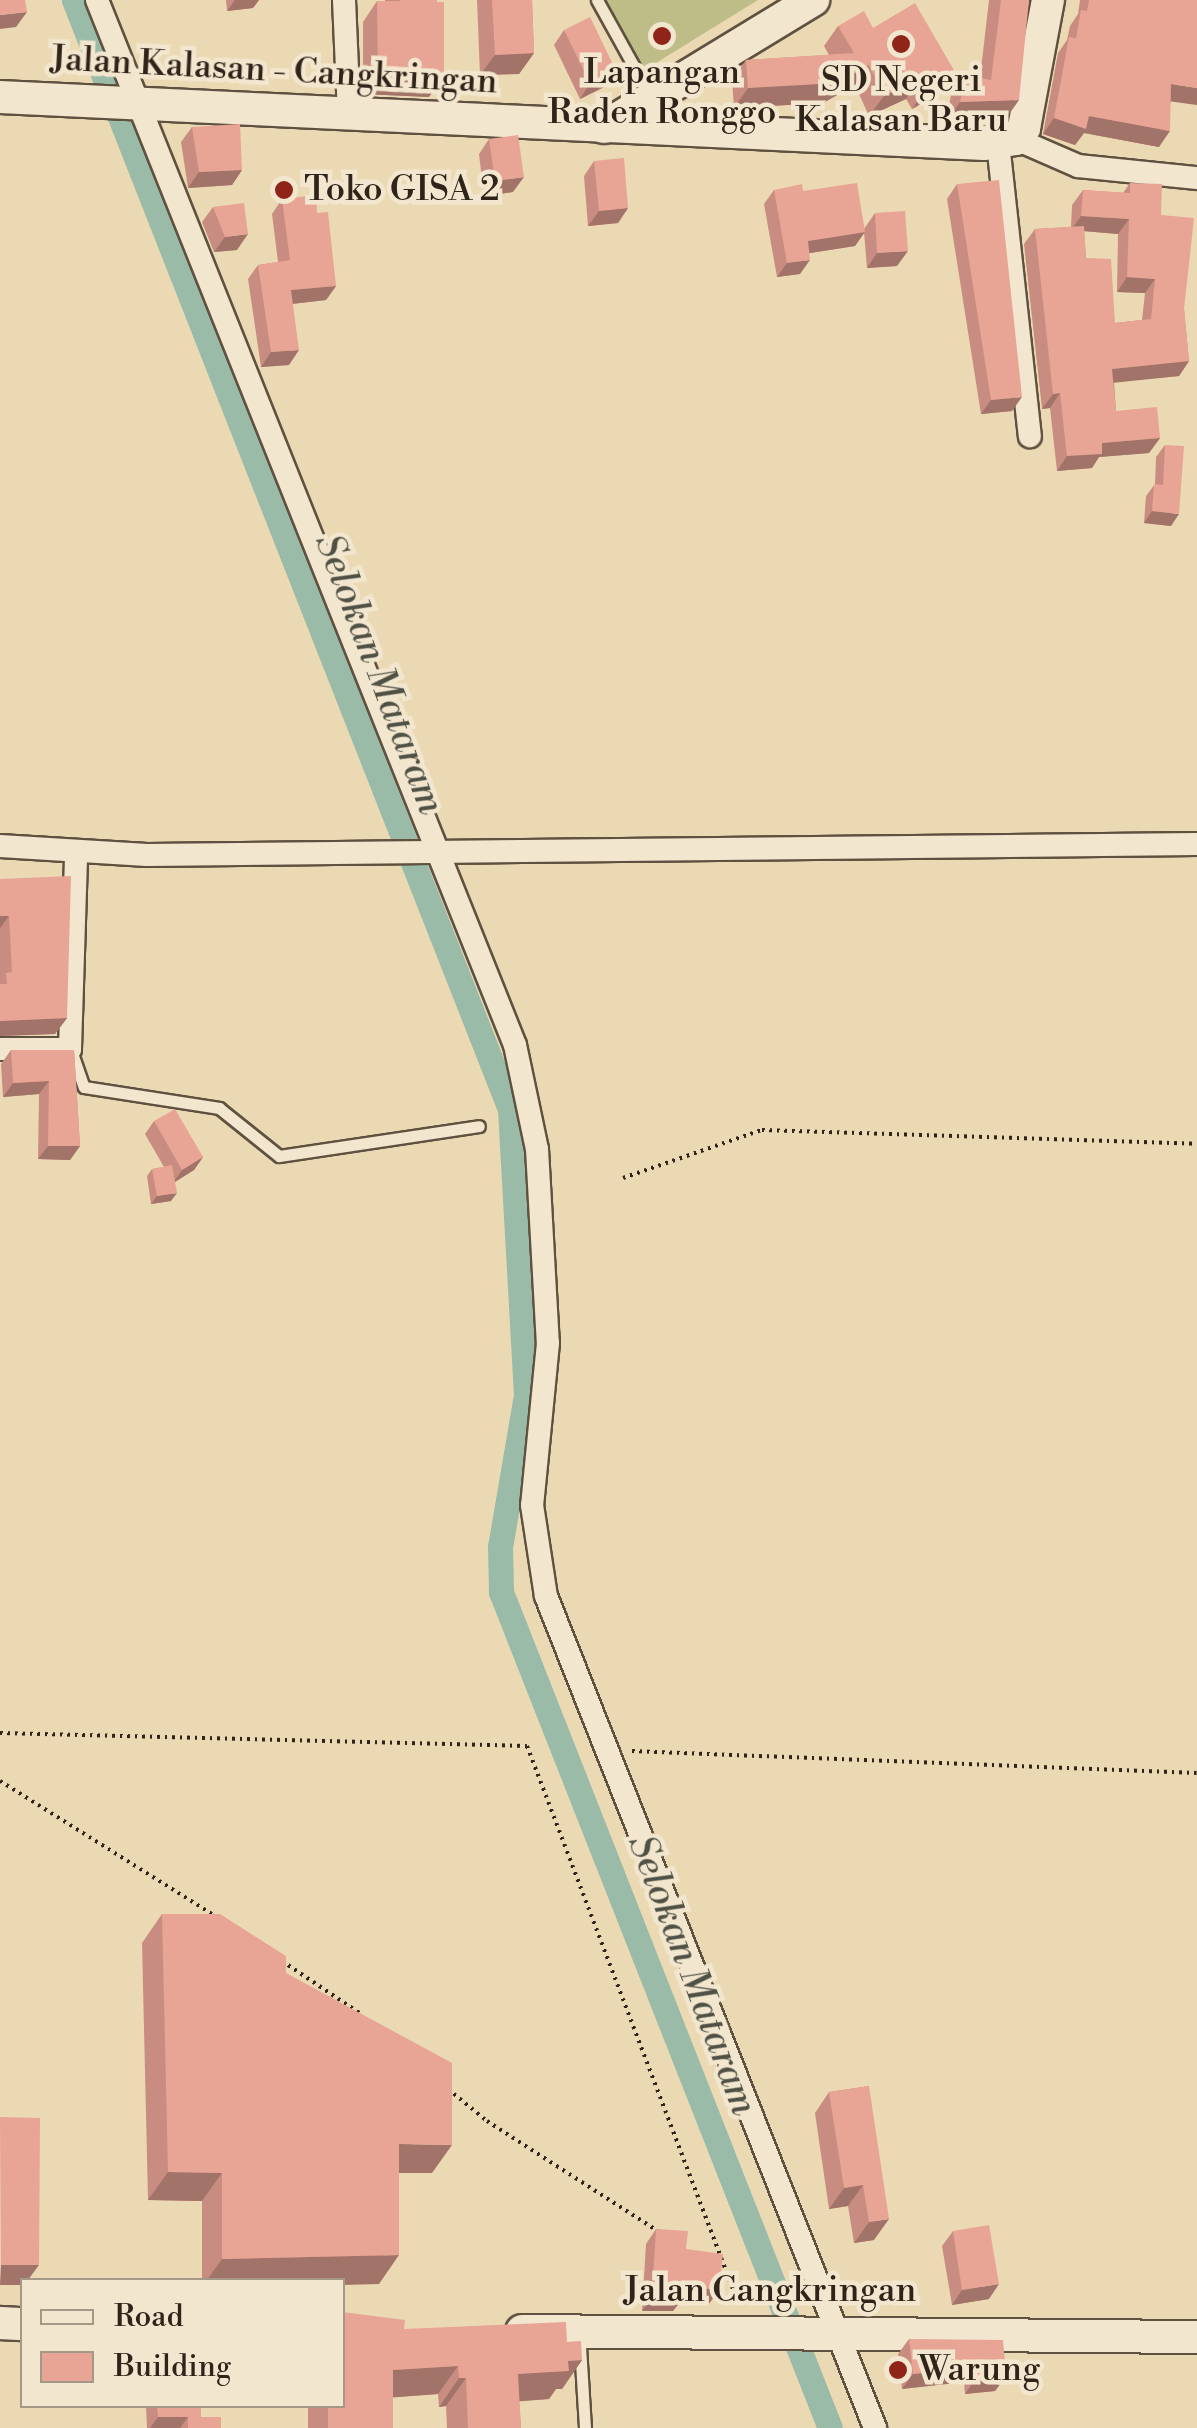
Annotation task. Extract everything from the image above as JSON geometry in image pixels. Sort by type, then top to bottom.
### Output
[{"type":"main road","points":[[604,128],[813,0]]},
{"type":"main road","points":[[1007,141],[1024,128],[1048,0]]},
{"type":"main road","name":"Jalan Kalasan - Cangkringan","points":[[0,97],[604,128],[1007,141]]},
{"type":"main road","name":"Jalan Cangkringan","points":[[481,2330],[1197,2337]]},
{"type":"street","points":[[97,0],[118,106],[526,1086],[538,1168],[548,1343],[545,1410],[535,1480],[546,1596],[602,1750],[829,2331],[875,2428]]},
{"type":"street","points":[[344,0],[349,114]]},
{"type":"street","points":[[1030,436],[1007,141],[1078,166],[1197,178]]},
{"type":"street","points":[[0,846],[76,855],[1197,844]]},
{"type":"street","points":[[0,1049],[70,1049],[76,855]]},
{"type":"lane","points":[[598,0],[651,98]]},
{"type":"lane","points":[[70,1049],[84,1086],[218,1108],[280,1156],[479,1126]]},
{"type":"lane","points":[[580,2332],[585,2428]]},
{"type":"path","points":[[623,1178],[762,1130],[1197,1144]]},
{"type":"path","points":[[0,1733],[527,1746],[732,2279],[760,2333]]},
{"type":"path","points":[[602,1750],[1197,1774]]},
{"type":"path","points":[[0,1781],[227,1924]]},
{"type":"path","points":[[276,1957],[372,2024]]},
{"type":"path","points":[[444,2085],[487,2121],[666,2237]]},
{"type":"path","points":[[715,2268],[732,2279]]},
{"type":"shaded area","name":"Lapangan Raden Ronggo","points":[[604,0],[758,0],[643,71]]},
{"type":"building","points":[[0,0],[25,0],[27,12],[0,15]]},
{"type":"building","points":[[492,0],[532,0],[534,53],[495,55]]},
{"type":"building","points":[[1001,0],[1029,0],[1019,100],[960,102],[966,75],[991,80]]},
{"type":"building","points":[[1089,0],[1197,0],[1197,88],[1171,84],[1170,131],[1089,116],[1086,129],[1054,118],[1069,37],[1076,38],[1081,10],[1087,11]]},
{"type":"building","points":[[377,1],[444,2],[444,77],[378,74]]},
{"type":"building","points":[[915,3],[955,72],[926,88],[920,78],[884,96],[869,65],[838,83],[748,88],[746,60],[854,53],[838,26],[864,11],[873,28]]},
{"type":"building","points":[[590,17],[616,71],[590,83],[564,30]]},
{"type":"building","points":[[240,124],[242,170],[199,172],[192,127]]},
{"type":"building","points":[[518,135],[524,177],[495,181],[489,139]]},
{"type":"building","points":[[624,158],[628,208],[599,211],[594,161]]},
{"type":"building","points":[[999,180],[1022,397],[991,400],[957,184]]},
{"type":"building","points":[[857,183],[865,232],[808,241],[810,260],[787,263],[774,190],[802,184],[803,191]]},
{"type":"building","points":[[1130,183],[1162,184],[1161,215],[1194,218],[1184,309],[1189,361],[1112,369],[1116,411],[1157,407],[1160,438],[1102,443],[1102,454],[1067,456],[1060,393],[1053,394],[1035,229],[1084,226],[1086,258],[1111,259],[1115,323],[1151,319],[1155,279],[1127,277],[1129,219],[1081,216],[1083,190],[1130,193]]},
{"type":"building","points":[[316,195],[317,213],[328,212],[336,286],[291,290],[299,350],[271,352],[258,265],[290,260],[282,199]]},
{"type":"building","points":[[244,203],[248,234],[225,237],[213,207]]},
{"type":"building","points":[[905,211],[908,251],[877,253],[875,213]]},
{"type":"building","points":[[1165,445],[1184,446],[1179,514],[1152,511],[1154,484],[1163,485]]},
{"type":"building","points":[[71,876],[67,1018],[0,1021],[0,984],[7,984],[6,973],[12,972],[9,916],[0,916],[0,879]]},
{"type":"building","points":[[11,1050],[74,1050],[80,1146],[48,1146],[49,1081],[13,1083]]},
{"type":"building","points":[[175,1109],[203,1157],[182,1170],[154,1121]]},
{"type":"building","points":[[172,1165],[177,1193],[157,1196],[152,1169]]},
{"type":"building","points":[[162,1914],[220,1914],[286,1956],[286,1973],[452,2063],[452,2145],[399,2144],[399,2255],[222,2259],[222,2173],[168,2172]]},
{"type":"building","points":[[869,2086],[889,2219],[869,2222],[863,2185],[844,2188],[829,2092]]},
{"type":"building","points":[[0,2117],[40,2118],[39,2265],[1,2265]]},
{"type":"building","points":[[989,2225],[999,2284],[962,2290],[953,2231]]},
{"type":"building","points":[[656,2229],[688,2231],[686,2249],[723,2254],[719,2290],[684,2286],[683,2296],[652,2296]]},
{"type":"building","points":[[345,2312],[405,2320],[404,2329],[566,2322],[567,2342],[581,2341],[582,2360],[568,2361],[569,2371],[518,2374],[521,2428],[468,2428],[466,2378],[459,2378],[458,2366],[393,2370],[393,2428],[328,2428],[328,2408],[345,2408]]},
{"type":"building","points":[[909,2339],[1003,2340],[1006,2376],[976,2378],[975,2367],[913,2374]]},
{"type":"building","points":[[157,2408],[201,2408],[201,2417],[158,2417]]},
{"type":"building","points":[[188,2417],[221,2417],[221,2428],[188,2428]]},
{"type":"waterway","name":"Selokan Mataram","points":[[74,0],[510,1109],[526,1395],[500,1547],[501,1592],[830,2428]]},
{"type":"place","name":"Lapangan Raden Ronggo","points":[[662,36]]},
{"type":"place","name":"SD Negeri Kalasan Baru","points":[[901,44]]},
{"type":"place","name":"Toko GISA 2","points":[[284,190]]},
{"type":"place","name":"Warung","points":[[898,2370]]}]
